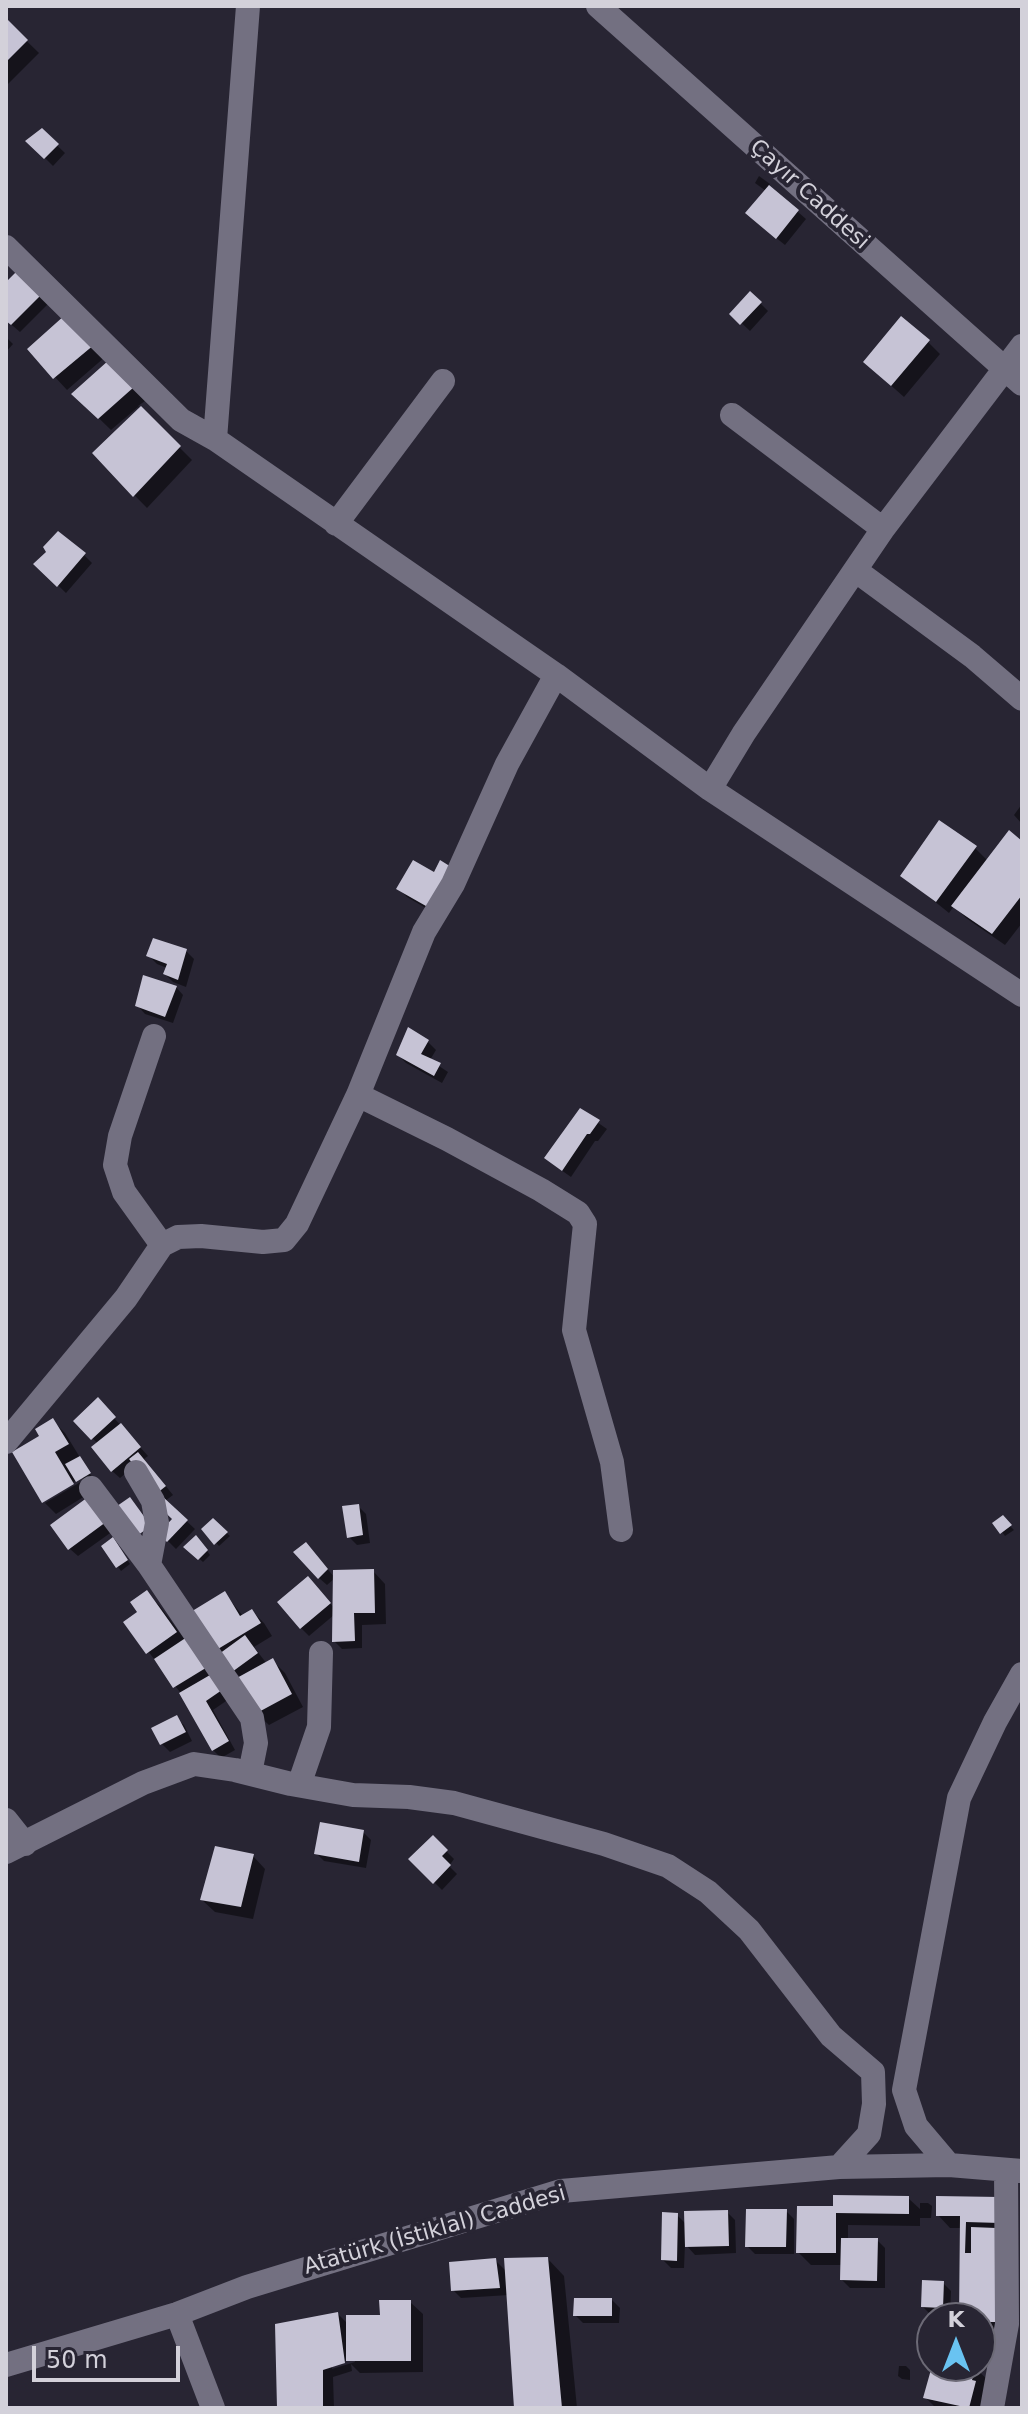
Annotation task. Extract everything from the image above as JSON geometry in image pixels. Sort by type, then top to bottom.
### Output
[{"type":"street","points":[[215,439],[248,6]]},
{"type":"street","name":"Çayır Caddesi","points":[[598,6],[1014,377]]},
{"type":"street","points":[[6,247],[181,420],[215,439],[556,675],[710,789],[1022,995]]},
{"type":"street","points":[[710,789],[744,733],[883,529],[1014,377],[1022,346]]},
{"type":"street","points":[[336,524],[443,381]]},
{"type":"street","points":[[732,415],[883,529]]},
{"type":"street","points":[[855,570],[972,656],[1022,699]]},
{"type":"street","points":[[6,1442],[126,1298],[162,1245],[178,1237],[201,1236],[263,1242],[284,1240],[297,1224],[358,1095],[424,932],[453,884],[507,764],[556,675]]},
{"type":"street","points":[[154,1036],[120,1136],[115,1165],[124,1192],[162,1245]]},
{"type":"street","points":[[358,1095],[541,1190],[578,1213],[585,1224],[574,1330],[612,1462],[621,1530]]},
{"type":"street","points":[[136,1472],[153,1501],[157,1523],[149,1565]]},
{"type":"street","points":[[91,1488],[149,1565],[252,1718],[256,1743],[250,1773]]},
{"type":"street","points":[[299,1785],[319,1727],[321,1653]]},
{"type":"street","points":[[949,2165],[916,2126],[904,2090],[959,1798],[1022,1674]]},
{"type":"street","points":[[6,1820],[16,1848],[143,1783],[194,1764],[353,1795],[409,1797],[454,1803],[604,1844],[668,1866],[708,1892],[749,1930],[831,2036],[873,2072],[874,2104],[869,2134],[839,2167]]},
{"type":"street","name":"Atatürk (İstiklal) Caddesi","points":[[6,2365],[177,2314],[247,2287],[561,2191],[839,2167],[949,2165],[1014,2170]]},
{"type":"street","points":[[992,2408],[1007,2324],[1014,2170]]},
{"type":"street","points":[[177,2314],[213,2408]]},
{"type":"building","points":[[6,18],[28,40],[6,62]]},
{"type":"building","points":[[42,128],[59,144],[44,159],[25,141]]},
{"type":"building","points":[[769,185],[799,210],[776,239],[745,213]]},
{"type":"building","points":[[16,272],[42,294],[11,325],[6,321],[6,282]]},
{"type":"building","points":[[750,291],[762,302],[740,325],[729,314]]},
{"type":"building","points":[[65,315],[95,344],[53,379],[27,349]]},
{"type":"building","points":[[901,316],[930,340],[891,386],[863,362]]},
{"type":"building","points":[[109,360],[134,387],[98,419],[71,394]]},
{"type":"building","points":[[141,406],[181,446],[133,497],[92,453]]},
{"type":"building","points":[[58,531],[86,553],[57,587],[33,564],[46,552],[43,547]]},
{"type":"building","points":[[939,820],[977,846],[936,902],[900,876]]},
{"type":"building","points":[[1009,830],[1022,841],[1022,895],[992,934],[951,906]]},
{"type":"building","points":[[413,860],[434,872],[440,860],[456,870],[433,910],[396,889]]},
{"type":"building","points":[[153,938],[187,949],[178,980],[163,974],[167,964],[146,956]]},
{"type":"building","points":[[143,975],[177,986],[165,1017],[135,1006]]},
{"type":"building","points":[[408,1027],[429,1040],[421,1054],[441,1063],[434,1076],[396,1055]]},
{"type":"building","points":[[580,1108],[600,1120],[562,1171],[544,1158]]},
{"type":"building","points":[[98,1397],[116,1417],[91,1440],[73,1421]]},
{"type":"building","points":[[53,1418],[69,1444],[55,1452],[74,1484],[42,1503],[12,1452],[39,1436],[35,1429]]},
{"type":"building","points":[[121,1423],[141,1447],[111,1472],[91,1447]]},
{"type":"building","points":[[138,1452],[166,1486],[156,1494],[129,1459]]},
{"type":"building","points":[[80,1456],[91,1473],[76,1482],[65,1464]]},
{"type":"building","points":[[162,1496],[188,1520],[167,1542],[158,1534],[172,1519],[155,1503]]},
{"type":"building","points":[[88,1497],[106,1522],[68,1550],[50,1525]]},
{"type":"building","points":[[130,1497],[151,1526],[128,1542],[107,1513]]},
{"type":"building","points":[[359,1504],[363,1535],[347,1538],[342,1506]]},
{"type":"building","points":[[1003,1515],[1012,1525],[1000,1534],[992,1523]]},
{"type":"building","points":[[213,1518],[228,1532],[214,1545],[201,1529]]},
{"type":"building","points":[[196,1535],[208,1550],[198,1560],[183,1547]]},
{"type":"building","points":[[113,1537],[128,1560],[116,1568],[101,1546]]},
{"type":"building","points":[[306,1542],[328,1569],[318,1579],[293,1552]]},
{"type":"building","points":[[374,1569],[375,1613],[354,1613],[355,1641],[332,1642],[333,1570]]},
{"type":"building","points":[[308,1576],[331,1603],[300,1629],[277,1602]]},
{"type":"building","points":[[147,1590],[177,1632],[146,1654],[123,1622],[137,1612],[130,1602]]},
{"type":"building","points":[[225,1591],[240,1616],[252,1609],[261,1623],[213,1652],[189,1613]]},
{"type":"building","points":[[245,1635],[258,1653],[232,1672],[219,1654]]},
{"type":"building","points":[[187,1637],[209,1666],[173,1688],[154,1659]]},
{"type":"building","points":[[273,1658],[292,1694],[255,1714],[235,1679]]},
{"type":"building","points":[[210,1675],[222,1690],[206,1701],[229,1741],[212,1751],[179,1693]]},
{"type":"building","points":[[177,1715],[186,1732],[160,1745],[151,1728]]},
{"type":"building","points":[[320,1822],[364,1830],[359,1862],[314,1854]]},
{"type":"building","points":[[433,1835],[448,1850],[442,1856],[451,1865],[433,1884],[408,1859]]},
{"type":"building","points":[[215,1846],[254,1854],[241,1907],[200,1900]]},
{"type":"building","points":[[833,2195],[909,2196],[909,2214],[836,2213],[836,2253],[796,2253],[797,2206],[833,2206]]},
{"type":"building","points":[[936,2196],[1000,2197],[1000,2223],[966,2222],[965,2253],[971,2253],[971,2227],[996,2228],[995,2302],[959,2302],[960,2216],[936,2216]]},
{"type":"building","points":[[746,2209],[787,2209],[786,2247],[745,2247]]},
{"type":"building","points":[[728,2210],[729,2246],[685,2247],[684,2211]]},
{"type":"building","points":[[662,2212],[678,2213],[677,2261],[661,2260]]},
{"type":"building","points":[[841,2238],[878,2238],[877,2281],[840,2280]]},
{"type":"building","points":[[548,2257],[562,2408],[514,2408],[504,2258]]},
{"type":"building","points":[[496,2258],[500,2288],[451,2291],[449,2262]]},
{"type":"building","points":[[922,2280],[944,2281],[943,2302],[921,2302]]},
{"type":"building","points":[[574,2298],[612,2298],[612,2316],[573,2316]]},
{"type":"building","points":[[379,2300],[411,2300],[411,2361],[346,2361],[346,2315],[380,2315]]},
{"type":"building","points":[[338,2312],[345,2363],[323,2370],[323,2408],[277,2408],[275,2324]]},
{"type":"building","points":[[928,2382],[976,2382],[969,2408],[923,2398]]}]
